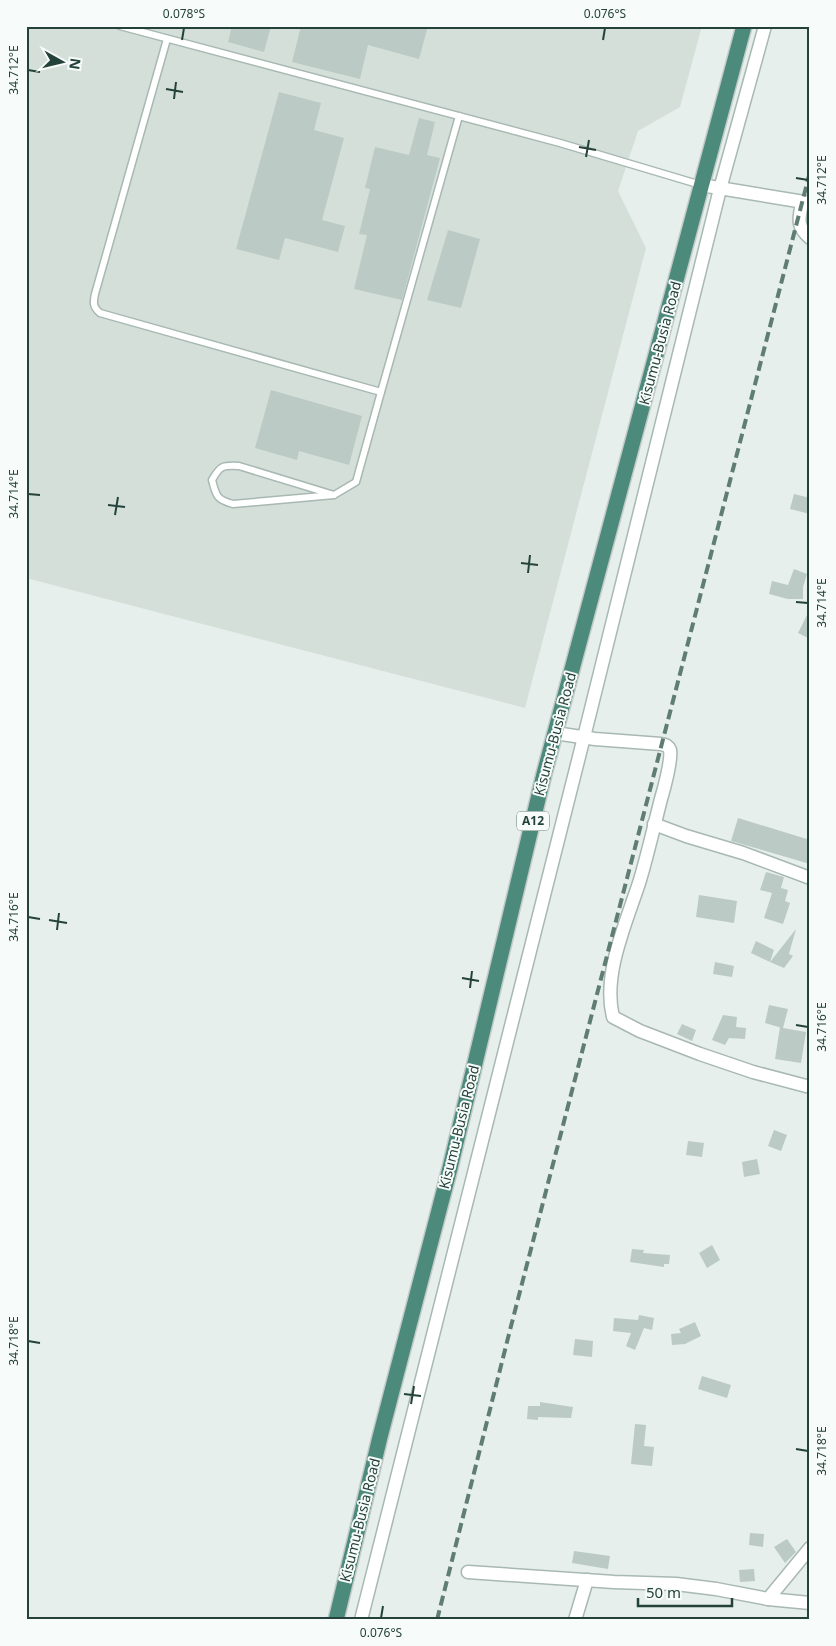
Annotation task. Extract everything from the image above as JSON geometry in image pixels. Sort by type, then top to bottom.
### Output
[{"type":"highway","name":"Kisumu-Busia Road","points":[[336,1620],[380,1437],[450,1168],[555,732],[744,26]]},
{"type":"street","points":[[361,1620],[720,189],[765,26]]},
{"type":"street","points":[[701,185],[806,203],[799,224],[810,238]]},
{"type":"street","points":[[555,732],[668,746],[670,748],[670,758],[640,880],[629,911],[613,970],[610,996],[613,1017],[640,1031],[700,1054],[753,1072],[810,1087]]},
{"type":"street","points":[[654,824],[686,836],[743,852],[810,878]]},
{"type":"street","points":[[768,1599],[810,1548]]},
{"type":"street","points":[[468,1572],[676,1584],[716,1589],[768,1599],[810,1603]]},
{"type":"street","points":[[575,1620],[586,1580]]},
{"type":"lane","points":[[120,26],[560,143],[701,185]]},
{"type":"lane","points":[[167,39],[95,294],[95,309],[100,314],[381,392]]},
{"type":"lane","points":[[334,495],[239,466],[226,465],[218,469],[212,480],[216,495],[222,501],[233,504],[334,495],[356,482],[459,116]]},
{"type":"shaded area","points":[[26,26],[702,26],[680,107],[638,131],[618,191],[646,248],[525,708],[26,578]]},
{"type":"building","points":[[232,26],[271,26],[264,52],[228,42]]},
{"type":"building","points":[[301,26],[428,26],[419,59],[368,45],[360,79],[292,62]]},
{"type":"building","points":[[279,92],[321,103],[314,130],[344,138],[322,220],[345,226],[338,252],[285,238],[279,260],[236,249]]},
{"type":"building","points":[[419,118],[435,122],[427,155],[440,158],[402,300],[354,289],[367,235],[359,234],[370,189],[365,188],[375,147],[409,155]]},
{"type":"building","points":[[448,230],[480,239],[461,308],[427,300]]},
{"type":"building","points":[[271,390],[362,416],[349,465],[299,451],[297,460],[255,448]]},
{"type":"building","points":[[794,494],[810,498],[810,514],[790,509]]},
{"type":"building","points":[[794,569],[807,574],[803,587],[803,599],[788,599],[769,594],[772,581],[788,585]]},
{"type":"building","points":[[810,609],[810,639],[798,633]]},
{"type":"building","points":[[738,818],[810,840],[810,864],[731,841]]},
{"type":"building","points":[[766,872],[784,877],[781,888],[788,890],[785,901],[790,903],[783,924],[764,918],[772,893],[760,890]]},
{"type":"building","points":[[699,895],[737,901],[734,923],[696,917]]},
{"type":"building","points":[[796,929],[789,954],[793,956],[784,968],[770,962]]},
{"type":"building","points":[[756,941],[774,950],[770,962],[751,953]]},
{"type":"building","points":[[715,962],[734,966],[732,977],[713,974]]},
{"type":"building","points":[[769,1005],[788,1009],[783,1028],[806,1032],[801,1063],[775,1059],[780,1027],[765,1023]]},
{"type":"building","points":[[723,1015],[737,1017],[736,1027],[746,1028],[745,1039],[729,1038],[725,1045],[712,1040]]},
{"type":"building","points":[[682,1024],[696,1030],[692,1041],[677,1034]]},
{"type":"building","points":[[774,1130],[787,1135],[781,1151],[768,1146]]},
{"type":"building","points":[[688,1141],[704,1143],[702,1157],[686,1155]]},
{"type":"building","points":[[757,1159],[760,1174],[744,1177],[742,1162]]},
{"type":"building","points":[[712,1245],[720,1260],[707,1268],[699,1253]]},
{"type":"building","points":[[632,1249],[644,1250],[643,1253],[670,1255],[669,1264],[664,1264],[664,1267],[630,1262]]},
{"type":"building","points":[[639,1315],[654,1318],[652,1330],[644,1328],[635,1350],[626,1346],[631,1333],[613,1331],[614,1318],[638,1320]]},
{"type":"building","points":[[695,1322],[701,1336],[685,1344],[672,1345],[671,1334],[681,1333],[679,1329]]},
{"type":"building","points":[[575,1339],[593,1341],[592,1357],[573,1355]]},
{"type":"building","points":[[702,1376],[731,1385],[727,1398],[698,1389]]},
{"type":"building","points":[[540,1402],[573,1407],[571,1418],[538,1417],[538,1420],[527,1419],[528,1406],[540,1406]]},
{"type":"building","points":[[635,1424],[646,1425],[644,1446],[654,1447],[652,1466],[631,1464]]},
{"type":"building","points":[[750,1533],[764,1534],[763,1547],[749,1545]]},
{"type":"building","points":[[787,1539],[796,1552],[785,1563],[774,1547]]},
{"type":"building","points":[[574,1551],[610,1556],[608,1569],[572,1563]]},
{"type":"building","points":[[754,1569],[755,1581],[740,1582],[739,1570]]},
{"type":"railway","points":[[437,1620],[510,1330],[810,172]]}]
